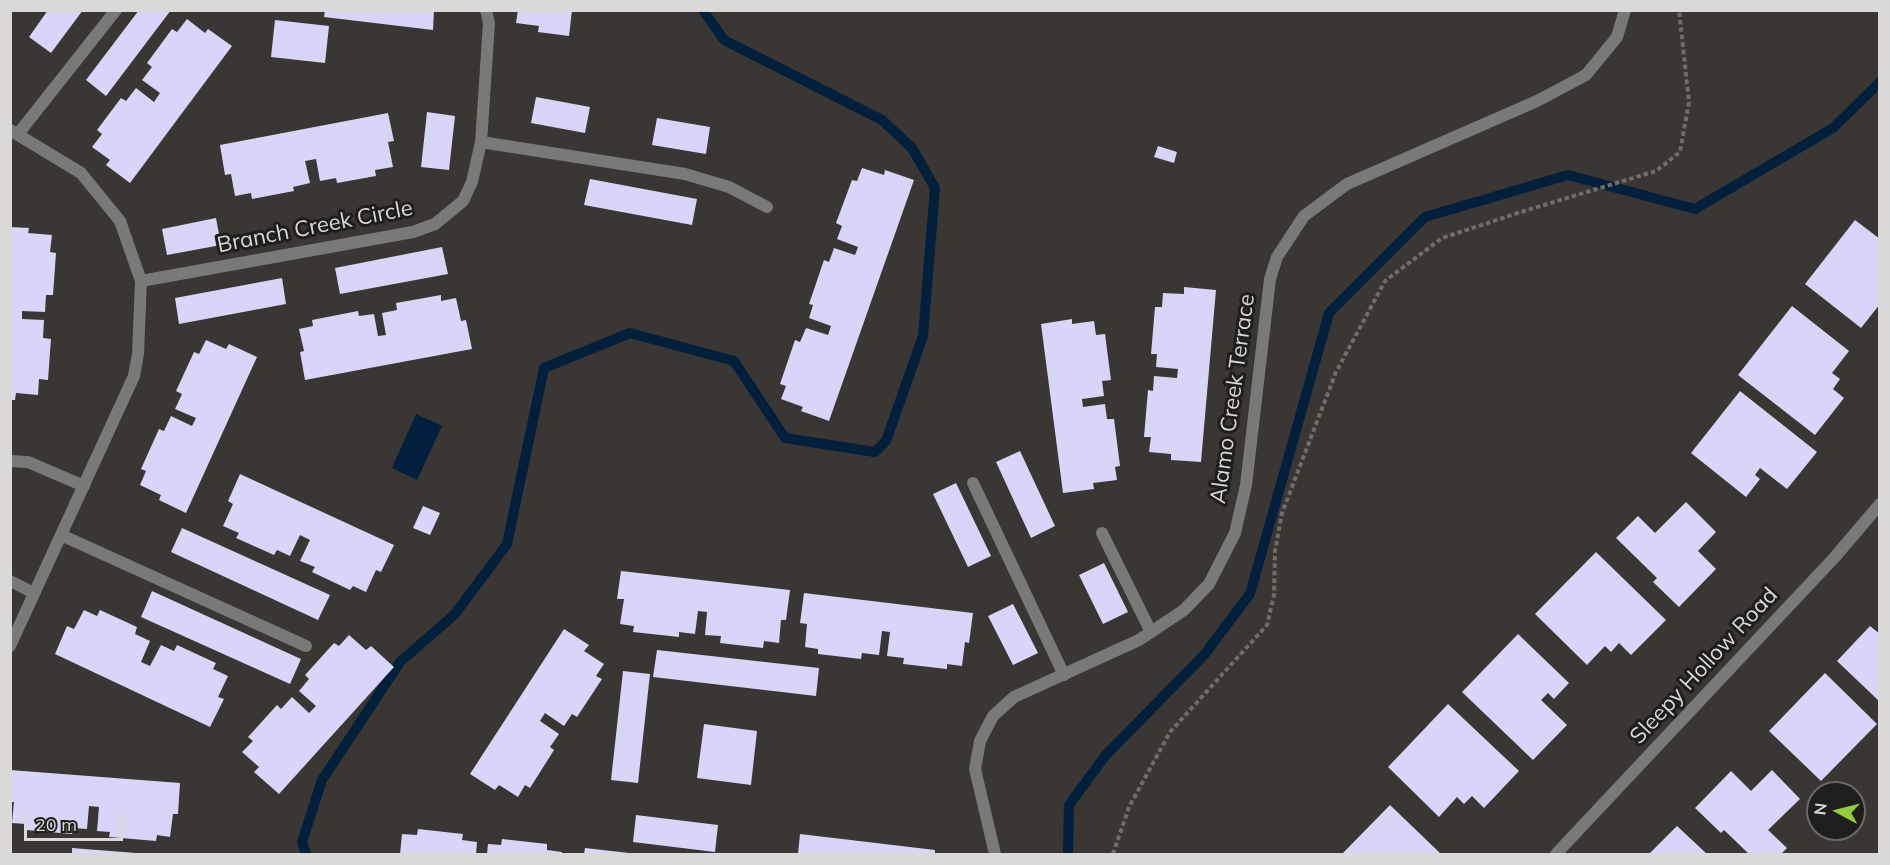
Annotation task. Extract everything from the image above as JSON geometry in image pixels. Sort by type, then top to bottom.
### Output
[{"type":"street","points":[[10,646],[134,376],[138,354],[141,281],[120,221],[81,173],[14,132],[116,10]]},
{"type":"street","name":"Branch Creek Circle","points":[[141,281],[413,232],[435,224],[463,201],[472,182],[481,142],[489,24],[486,10]]},
{"type":"street","name":"Alamo Creek Terrace","points":[[995,855],[975,770],[980,741],[993,716],[1014,697],[1138,640],[1184,610],[1209,584],[1235,533],[1246,486],[1270,279],[1277,257],[1304,216],[1347,184],[1537,101],[1586,75],[1617,37],[1625,10]]},
{"type":"street","points":[[481,142],[685,174],[729,187],[767,207]]},
{"type":"street","points":[[10,461],[28,462],[84,486]]},
{"type":"street","points":[[973,483],[1064,675]]},
{"type":"street","name":"Sleepy Hollow Road","points":[[1556,855],[1834,558],[1880,504]]},
{"type":"street","points":[[1102,533],[1151,632]]},
{"type":"street","points":[[61,535],[306,646]]},
{"type":"street","points":[[10,581],[34,593]]},
{"type":"path","points":[[1113,855],[1129,807],[1170,732],[1267,625],[1274,594],[1275,551],[1282,513],[1336,372],[1385,281],[1442,238],[1656,171],[1680,153],[1689,102],[1680,10]]},
{"type":"water","points":[[416,414],[442,426],[417,480],[392,468]]},
{"type":"building","points":[[48,10],[83,10],[51,53],[29,37]]},
{"type":"building","points":[[139,10],[171,10],[106,96],[86,80]]},
{"type":"building","points":[[325,10],[434,10],[433,30],[324,17]]},
{"type":"building","points":[[518,10],[572,10],[569,36],[538,32],[539,26],[516,23]]},
{"type":"building","points":[[187,19],[205,33],[208,29],[232,46],[130,183],[106,165],[110,160],[92,147],[102,134],[97,130],[121,98],[126,101],[136,88],[154,102],[160,93],[142,80],[152,67],[147,63],[172,29],[177,32]]},
{"type":"building","points":[[275,20],[329,26],[325,63],[271,57]]},
{"type":"building","points":[[536,97],[590,107],[585,133],[531,123]]},
{"type":"building","points":[[427,112],[455,116],[449,170],[421,167]]},
{"type":"building","points":[[388,113],[394,141],[388,142],[393,167],[375,170],[376,176],[337,183],[336,178],[320,181],[316,159],[305,161],[310,183],[293,187],[294,191],[252,199],[251,193],[235,196],[231,174],[225,175],[220,145]]},
{"type":"building","points":[[657,118],[710,127],[706,154],[652,145]]},
{"type":"building","points":[[1158,146],[1177,152],[1174,163],[1154,157]]},
{"type":"building","points":[[862,168],[884,175],[885,170],[914,180],[829,421],[801,411],[803,407],[781,399],[786,386],[780,384],[795,340],[800,342],[806,328],[828,335],[831,326],[809,318],[813,305],[809,304],[824,260],[829,262],[834,248],[855,255],[858,247],[837,239],[842,226],[836,223],[852,180],[857,181]]},
{"type":"building","points":[[590,179],[697,199],[692,225],[584,205]]},
{"type":"building","points":[[216,218],[221,245],[167,255],[162,229]]},
{"type":"building","points":[[1855,220],[1880,239],[1880,304],[1861,328],[1805,284]]},
{"type":"building","points":[[10,227],[29,228],[28,233],[52,235],[50,252],[56,253],[53,295],[46,295],[45,312],[22,311],[22,319],[44,320],[43,338],[51,339],[48,380],[39,379],[38,395],[16,393],[15,400],[10,400]]},
{"type":"building","points":[[442,247],[448,274],[340,294],[335,268]]},
{"type":"building","points":[[282,278],[286,304],[179,324],[175,298]]},
{"type":"building","points":[[1184,287],[1216,290],[1201,462],[1171,460],[1171,454],[1149,452],[1151,437],[1144,437],[1148,390],[1153,391],[1154,376],[1177,378],[1178,369],[1156,367],[1157,354],[1151,354],[1155,307],[1162,307],[1163,293],[1184,294]]},
{"type":"building","points":[[441,295],[441,301],[456,298],[461,321],[466,320],[472,349],[305,380],[300,352],[304,351],[299,329],[313,326],[312,320],[358,311],[359,316],[374,314],[378,336],[386,335],[382,313],[397,310],[396,303]]},
{"type":"building","points":[[1792,306],[1849,351],[1832,373],[1840,379],[1833,389],[1844,398],[1815,435],[1738,375]]},
{"type":"building","points":[[1072,319],[1072,324],[1094,321],[1096,335],[1105,334],[1111,380],[1102,381],[1104,396],[1082,399],[1083,407],[1105,404],[1107,419],[1114,419],[1120,466],[1115,467],[1117,480],[1093,483],[1094,489],[1063,493],[1041,324]]},
{"type":"building","points":[[206,340],[226,349],[229,344],[257,357],[186,513],[159,500],[161,495],[140,485],[146,471],[141,469],[159,429],[164,431],[171,416],[192,426],[196,418],[175,409],[182,394],[176,391],[194,352],[199,354]]},
{"type":"building","points":[[1740,391],[1817,452],[1787,489],[1760,468],[1755,475],[1760,479],[1746,497],[1691,453]]},
{"type":"building","points":[[1020,451],[1055,526],[1031,538],[996,462]]},
{"type":"building","points":[[240,474],[394,545],[381,572],[376,570],[366,592],[353,586],[350,590],[312,572],[315,567],[300,561],[310,540],[300,535],[290,556],[277,550],[274,555],[236,538],[239,533],[223,526],[233,504],[228,501]]},
{"type":"building","points":[[956,483],[991,556],[968,567],[933,494]]},
{"type":"building","points":[[1686,502],[1716,532],[1698,551],[1716,569],[1679,607],[1653,582],[1657,578],[1616,538],[1638,516],[1655,533]]},
{"type":"building","points":[[423,506],[440,513],[430,535],[413,528]]},
{"type":"building","points":[[182,528],[330,595],[318,620],[171,552]]},
{"type":"building","points":[[1596,552],[1666,620],[1631,655],[1619,643],[1611,652],[1605,646],[1587,665],[1535,614]]},
{"type":"building","points":[[1104,563],[1128,612],[1103,624],[1079,575]]},
{"type":"building","points":[[621,571],[790,590],[786,620],[781,620],[779,643],[764,641],[763,648],[720,643],[721,636],[705,635],[707,612],[698,611],[695,634],[679,632],[679,637],[633,632],[634,626],[620,624],[624,599],[617,599]]},
{"type":"building","points":[[152,591],[301,659],[290,684],[141,617]]},
{"type":"building","points":[[804,593],[973,613],[969,643],[965,642],[962,666],[947,664],[947,669],[903,664],[904,658],[887,656],[890,632],[882,631],[879,655],[862,653],[861,659],[818,654],[818,649],[805,647],[807,624],[800,623]]},
{"type":"building","points":[[1013,604],[1038,653],[1013,665],[988,616]]},
{"type":"building","points":[[84,610],[97,616],[100,610],[137,627],[135,634],[150,641],[141,662],[150,666],[161,645],[174,651],[177,645],[216,663],[213,669],[228,676],[218,697],[224,699],[210,727],[55,654],[67,626],[74,629]]},
{"type":"building","points":[[1870,626],[1880,634],[1880,702],[1837,661]]},
{"type":"building","points":[[564,629],[589,645],[584,651],[604,664],[596,676],[602,679],[577,717],[572,714],[564,726],[545,713],[540,721],[559,734],[550,747],[554,750],[530,788],[525,785],[518,797],[499,785],[495,790],[470,774]]},
{"type":"building","points":[[1518,634],[1569,683],[1554,699],[1548,693],[1541,700],[1567,725],[1533,760],[1462,692]]},
{"type":"building","points":[[349,635],[366,650],[371,646],[394,667],[279,794],[254,772],[259,767],[242,752],[253,741],[248,737],[277,705],[281,709],[292,697],[309,713],[316,706],[299,691],[309,679],[305,675],[334,643],[339,646]]},
{"type":"building","points":[[657,650],[819,668],[816,696],[653,677]]},
{"type":"building","points":[[623,671],[650,674],[638,783],[611,780]]},
{"type":"building","points":[[1825,673],[1877,724],[1821,781],[1769,731]]},
{"type":"building","points":[[1448,704],[1519,771],[1484,808],[1472,796],[1464,804],[1457,797],[1439,817],[1388,767]]},
{"type":"building","points":[[704,724],[757,731],[751,785],[697,778]]},
{"type":"building","points":[[10,770],[180,783],[178,814],[173,814],[170,837],[157,835],[156,841],[109,837],[110,832],[97,831],[99,807],[89,806],[87,829],[73,828],[72,834],[26,830],[26,824],[12,823],[14,802],[10,802]]},
{"type":"building","points":[[1772,770],[1800,799],[1768,830],[1787,848],[1781,854],[1749,854],[1724,830],[1721,833],[1695,808],[1731,771],[1751,791]]},
{"type":"building","points":[[1390,805],[1441,854],[1342,854]]},
{"type":"building","points":[[636,815],[718,825],[715,852],[633,842]]},
{"type":"building","points":[[1677,826],[1707,854],[1649,854]]},
{"type":"building","points":[[418,829],[463,834],[462,840],[477,842],[476,854],[400,854],[402,834],[417,835]]},
{"type":"building","points":[[800,834],[935,850],[935,854],[798,854]]},
{"type":"building","points":[[502,839],[547,844],[547,850],[562,852],[562,854],[487,854],[488,844],[501,845]]},
{"type":"building","points":[[72,848],[136,853],[136,854],[72,854]]},
{"type":"building","points":[[585,848],[629,853],[584,854]]},
{"type":"waterway","points":[[306,854],[302,842],[322,780],[400,662],[455,614],[507,544],[544,368],[630,333],[734,361],[785,438],[875,452],[886,441],[923,336],[935,188],[912,148],[882,120],[724,40],[703,10]]},
{"type":"waterway","points":[[1068,854],[1069,805],[1105,756],[1204,655],[1250,594],[1329,313],[1425,217],[1568,175],[1695,209],[1833,128],[1880,82]]}]
